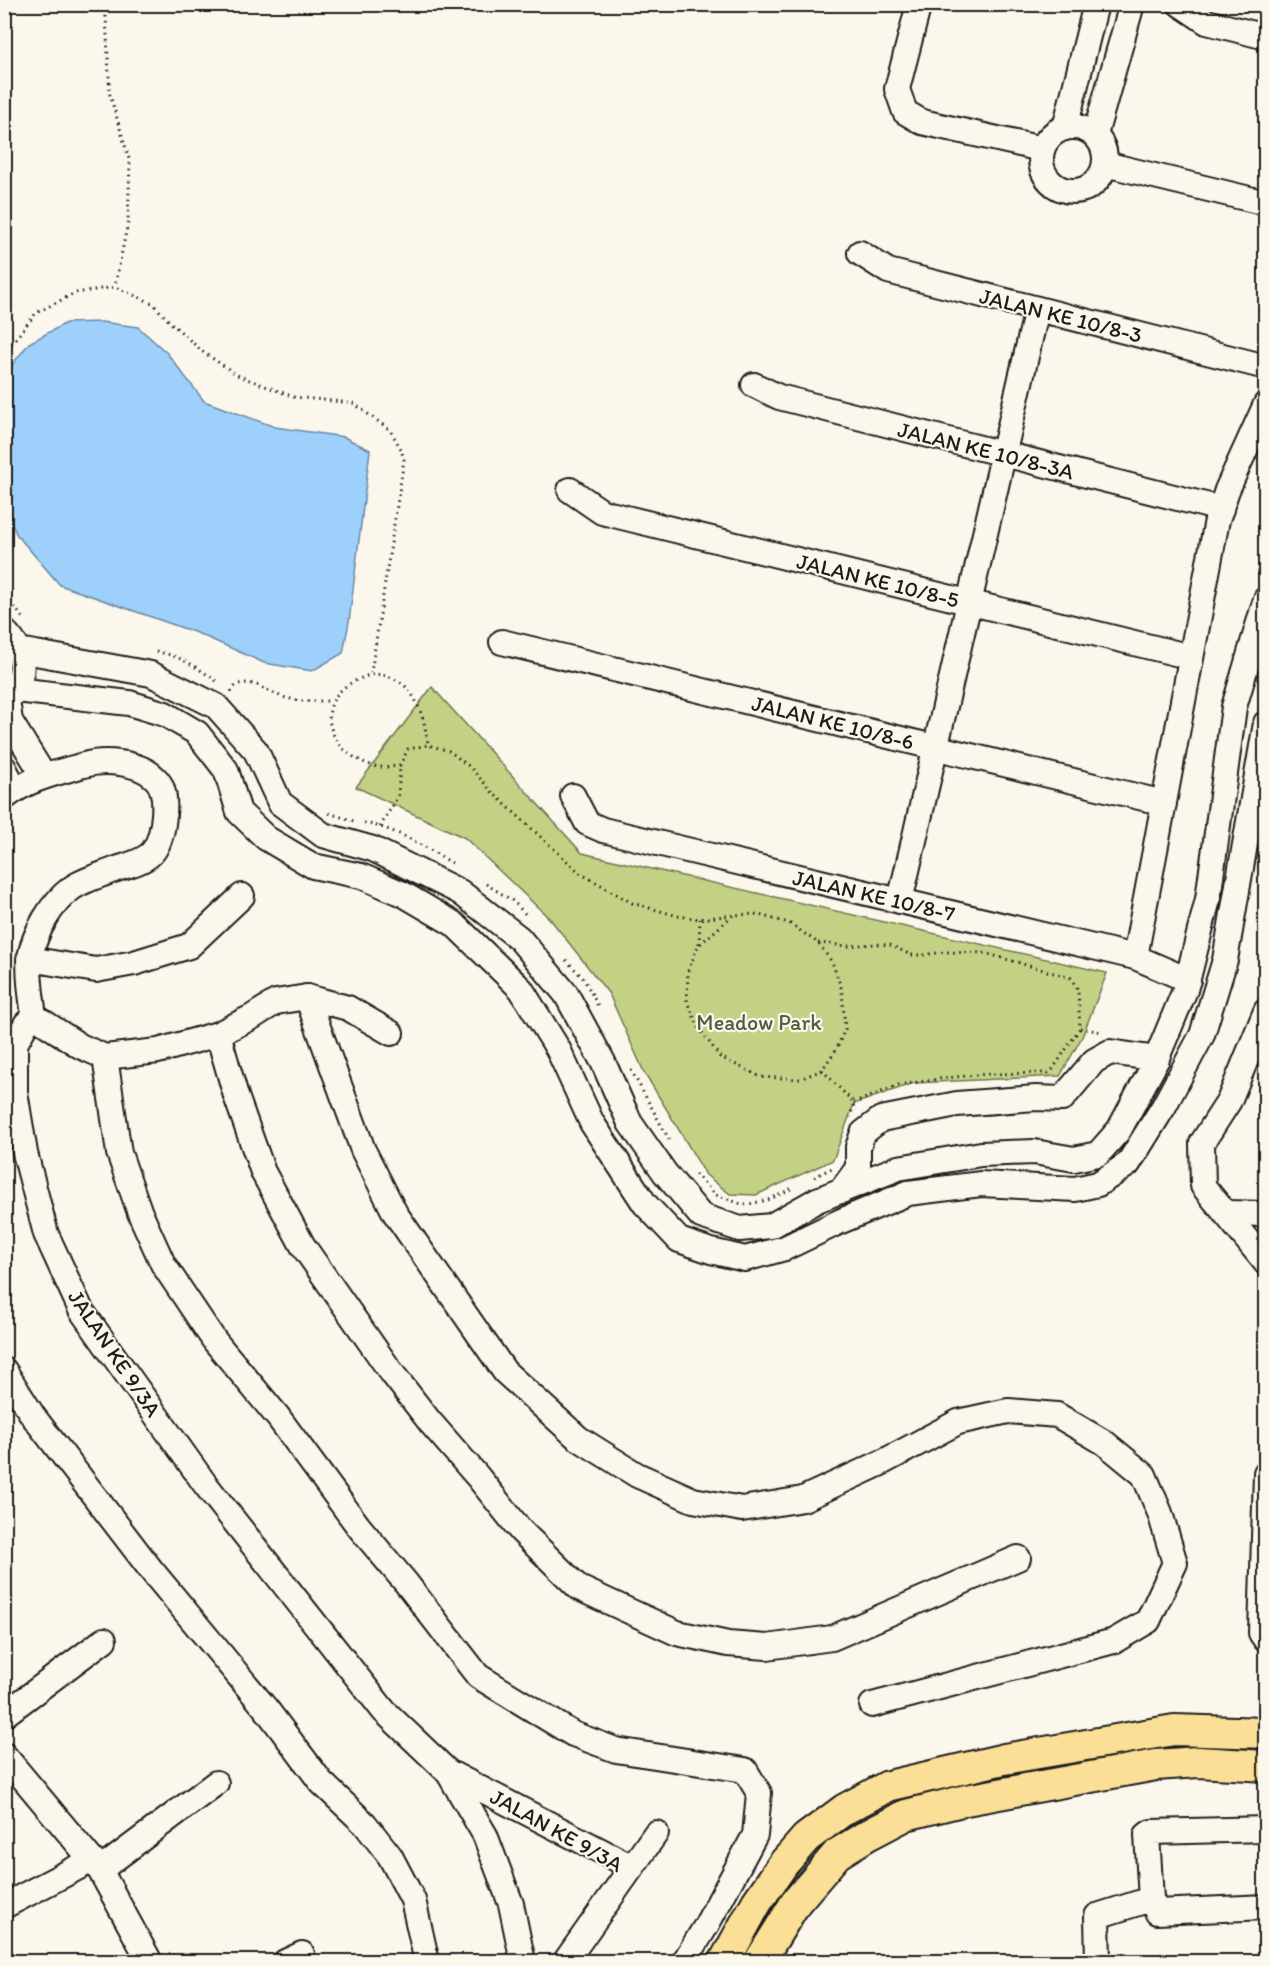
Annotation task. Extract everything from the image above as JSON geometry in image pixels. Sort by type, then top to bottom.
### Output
[{"type":"main road","points":[[724,1962],[757,1902],[784,1863],[806,1838],[845,1809],[888,1786],[1004,1759],[1174,1730],[1266,1734]]},
{"type":"main road","points":[[759,1962],[796,1902],[837,1854],[906,1815],[966,1800],[1156,1765],[1198,1762],[1266,1766]]},
{"type":"street","points":[[919,4],[897,89],[905,112],[922,122],[1042,149]]},
{"type":"street","points":[[1065,128],[1096,4]]},
{"type":"street","points":[[1095,135],[1132,4]]},
{"type":"street","points":[[1180,4],[1207,22],[1266,37]]},
{"type":"street","points":[[1065,128],[1086,130],[1095,135],[1105,154],[1102,174],[1086,189],[1065,190],[1056,186],[1042,170],[1042,149],[1055,132],[1065,128]]},
{"type":"street","points":[[1105,164],[1266,203]]},
{"type":"street","name":"JALAN KE 10/8-3","points":[[860,253],[888,271],[1266,367]]},
{"type":"street","points":[[900,901],[1037,309]]},
{"type":"street","name":"JALAN KE 10/8-3A","points":[[754,384],[779,397],[1221,509]]},
{"type":"street","points":[[1135,957],[1221,509],[1266,404]]},
{"type":"street","name":"JALAN KE 10/8-5","points":[[570,490],[602,512],[1191,657]]},
{"type":"street","points":[[19,650],[151,674],[216,706],[256,751],[280,802],[323,835],[373,849],[460,892],[519,938],[566,994],[603,1062],[630,1123],[665,1173],[700,1216],[740,1229],[771,1226],[817,1200],[898,1168],[981,1154],[1035,1152],[1074,1159],[1098,1154],[1119,1130],[1156,1059],[1188,980],[1208,899],[1234,707],[1257,665],[1266,600]]},
{"type":"street","points":[[4,631],[19,650],[22,664],[21,677],[9,697],[10,721],[44,776]]},
{"type":"street","name":"JALAN KE 10/8-6","points":[[502,642],[1164,803]]},
{"type":"street","points":[[9,697],[129,703],[165,714],[197,733],[226,770],[239,812],[266,838],[314,866],[361,876],[403,894],[454,924],[521,989],[558,1049],[592,1123],[645,1204],[679,1240],[745,1259],[785,1248],[908,1193],[981,1184],[1075,1189],[1098,1184],[1128,1164],[1164,1106],[1202,1035],[1225,960],[1266,723]]},
{"type":"street","points":[[4,768],[10,794],[44,776],[88,764],[114,762],[138,768],[154,776],[163,790],[163,830],[154,850],[143,860],[73,887],[56,902],[41,925],[29,959],[34,1016],[80,1046],[105,1057],[158,1052],[218,1034],[276,1002],[307,997],[348,1008],[391,1033]]},
{"type":"street","name":"JALAN KE 10/8-7","points":[[573,796],[587,823],[603,830],[1135,957],[1188,980]]},
{"type":"street","points":[[29,959],[96,970],[134,963],[189,946],[242,896]]},
{"type":"street","points":[[307,997],[363,1150],[395,1213],[506,1372],[578,1438],[637,1475],[693,1500],[742,1509],[793,1501],[803,1499],[883,1462],[958,1422],[1008,1411],[1058,1415],[1105,1443],[1144,1475],[1160,1513],[1175,1563],[1148,1622],[1114,1641],[872,1705]]},
{"type":"street","points":[[1266,1011],[1228,1101],[1202,1143],[1203,1186],[1266,1263]]},
{"type":"street","name":"JALAN KE 9/3A","points":[[34,1016],[26,1024],[15,1044],[15,1092],[23,1143],[46,1234],[81,1310],[205,1484],[384,1712],[448,1772],[632,1867],[565,1962]]},
{"type":"street","points":[[218,1034],[236,1096],[263,1172],[303,1246],[389,1369],[430,1422],[521,1531],[579,1588],[676,1633],[728,1644],[767,1647],[832,1638],[1018,1558]]},
{"type":"street","points":[[841,1191],[858,1168],[858,1148],[863,1133],[881,1119],[957,1104],[1036,1098],[1062,1099],[1094,1061],[1110,1052],[1156,1059]]},
{"type":"street","points":[[105,1057],[119,1153],[140,1213],[163,1264],[214,1340],[278,1417],[359,1527],[407,1584],[478,1676],[573,1734],[616,1750],[745,1770],[759,1793],[755,1835],[684,1962]]},
{"type":"street","points":[[1227,1213],[1266,1214]]},
{"type":"street","points":[[4,1370],[33,1416],[152,1571],[267,1710],[321,1782],[365,1824],[390,1856],[413,1900],[427,1962]]},
{"type":"street","points":[[1266,1473],[1261,1633],[1266,1640]]},
{"type":"street","points":[[4,1715],[104,1641]]},
{"type":"street","points":[[4,1755],[96,1865],[150,1962]]},
{"type":"street","name":"JALAN KE 9/3A","points":[[448,1772],[485,1835],[511,1904],[523,1962]]},
{"type":"street","points":[[4,1906],[96,1865],[216,1783]]},
{"type":"street","points":[[1154,1906],[1148,1833],[1266,1828]]},
{"type":"street","points":[[632,1867],[656,1833]]},
{"type":"street","points":[[1098,1962],[1097,1916],[1154,1906],[1266,1907]]},
{"type":"path","points":[[108,4],[106,16],[110,95],[130,162],[128,222],[115,287]]},
{"type":"path","points":[[4,353],[36,313],[75,293],[115,287],[152,303],[203,352],[239,376],[294,397],[353,404],[390,429],[404,460],[371,673]]},
{"type":"path","points":[[400,765],[385,769],[362,762],[345,751],[332,732],[328,713],[331,701],[345,685],[371,673],[388,676],[404,684],[423,716],[429,745]]},
{"type":"path","points":[[231,692],[237,684],[247,683],[300,701],[331,701]]},
{"type":"path","points":[[373,849],[381,826],[398,796],[400,765],[408,749],[429,745],[449,751],[470,766],[494,794],[580,873],[632,903],[678,916],[700,919],[755,914],[789,923],[818,944],[832,962],[842,990],[845,1029],[837,1048],[822,1070],[800,1079],[761,1077],[720,1057],[699,1028],[687,1002],[688,971],[698,946],[700,919]]},
{"type":"path","points":[[698,946],[733,915]]},
{"type":"path","points":[[818,944],[890,945],[911,955],[945,952],[985,953],[1071,978],[1078,990],[1080,1028],[1048,1073],[988,1074],[945,1078],[899,1085],[854,1102]]},
{"type":"path","points":[[1080,1028],[1111,1034]]},
{"type":"green space","name":"Meadow Park","points":[[432,687],[582,853],[1107,973],[1082,1037],[1060,1076],[914,1083],[854,1104],[833,1160],[756,1195],[730,1194],[706,1175],[644,1072],[609,994],[551,920],[465,838],[356,787]]},
{"type":"water","points":[[101,322],[138,327],[167,353],[204,401],[275,427],[344,437],[370,450],[349,622],[343,653],[312,671],[264,663],[197,633],[60,585],[17,535],[5,511],[5,374],[29,343],[66,323]]}]
